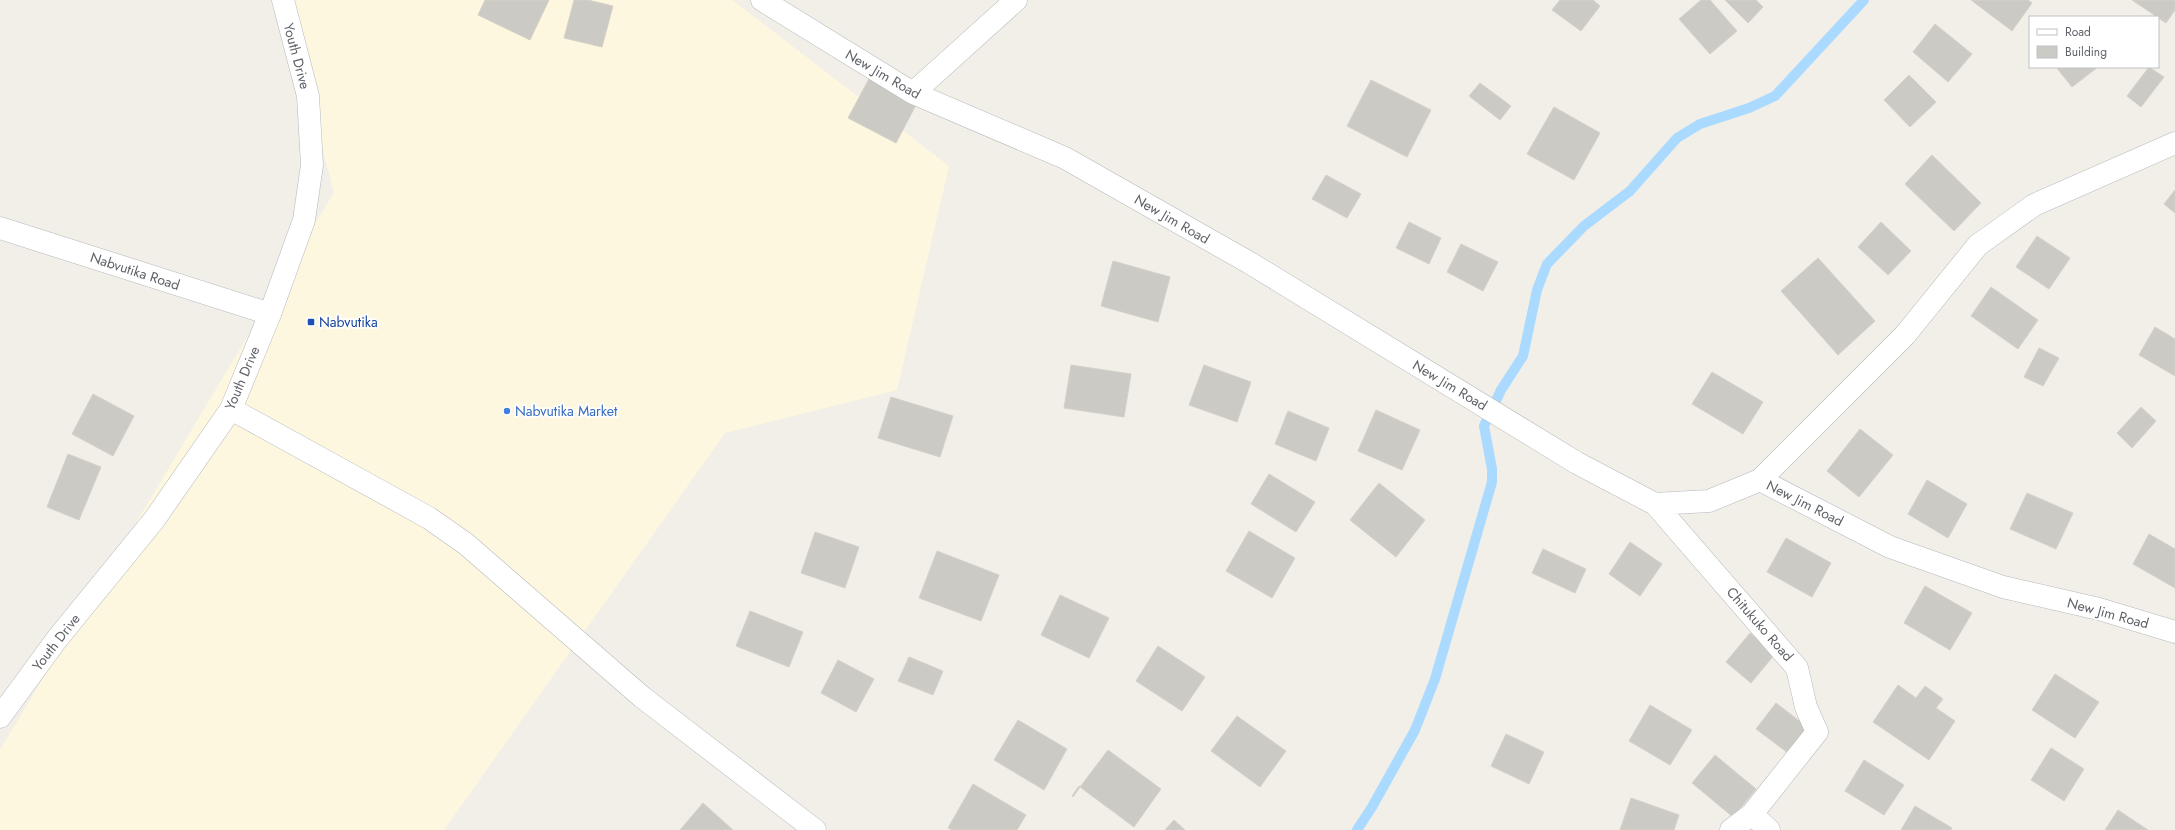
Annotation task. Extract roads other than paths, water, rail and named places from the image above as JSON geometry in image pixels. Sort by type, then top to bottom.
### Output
[{"type":"street","name":"Youth Drive","points":[[0,717],[57,639],[154,520],[231,409],[270,314],[304,220],[312,164],[308,96],[283,0]]},
{"type":"street","name":"New Jim Road","points":[[762,0],[913,92],[1065,158],[1250,263],[1577,463],[1655,504],[1709,501],[1760,480],[1890,547],[2003,587],[2099,609],[2175,632]]},
{"type":"street","points":[[913,92],[1016,0]]},
{"type":"street","points":[[1760,480],[1905,335],[1978,245],[2034,205],[2175,143]]},
{"type":"street","name":"Nabvutika Road","points":[[0,228],[270,314]]},
{"type":"street","points":[[231,409],[429,518],[466,544],[642,697],[815,830]]},
{"type":"street","name":"Chitukuko Road","points":[[1655,504],[1797,668],[1806,707],[1817,732],[1752,814],[1731,830]]},
{"type":"street","points":[[1752,814],[1769,830]]},
{"type":"waterway","points":[[1357,830],[1372,807],[1415,730],[1435,679],[1492,482],[1492,469],[1484,426],[1501,390],[1523,356],[1537,290],[1547,264],[1584,226],[1630,191],[1677,138],[1700,124],[1749,108],[1775,96],[1864,0]]},
{"type":"place","name":"Nabvutika","points":[[311,322]]},
{"type":"place","name":"Nabvutika Market","points":[[507,411]]}]
